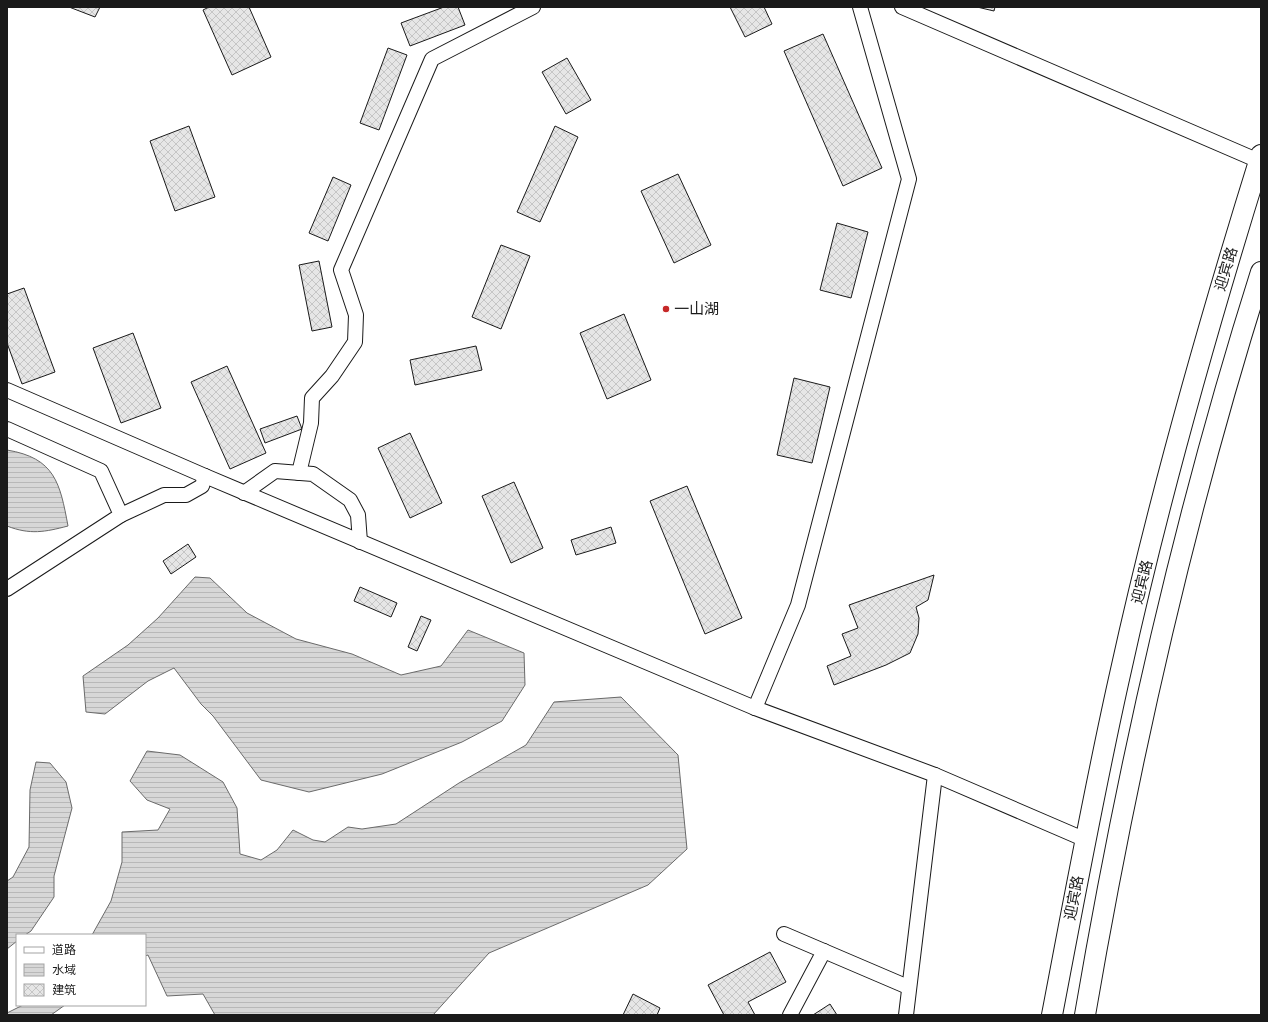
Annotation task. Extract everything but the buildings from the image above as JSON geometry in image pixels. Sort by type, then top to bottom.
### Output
[{"type":"highway","name":"迎宾路","points":[[1052,1015],[1121,669],[1166,482],[1224,274],[1260,158]]},
{"type":"highway","name":"迎宾路","points":[[1086,1015],[1101,924],[1153,672],[1195,498],[1261,272]]},
{"type":"street","points":[[299,473],[310,423],[312,398],[332,376],[355,342],[356,315],[341,270],[432,59],[533,7]]},
{"type":"street","points":[[755,708],[798,605],[909,179],[860,7]]},
{"type":"street","points":[[902,7],[1260,158]]},
{"type":"street","points":[[7,390],[244,493],[755,708],[934,774],[1086,840]]},
{"type":"street","points":[[7,429],[101,471],[122,515]]},
{"type":"street","points":[[244,493],[275,471],[313,474],[350,500],[358,515],[360,542]]},
{"type":"street","points":[[7,589],[122,515],[164,495],[186,495],[202,486],[205,476]]},
{"type":"street","points":[[906,1015],[908,987],[934,774]]},
{"type":"street","points":[[784,934],[908,987]]},
{"type":"street","points":[[790,1015],[824,951]]},
{"type":"water","points":[[7,450],[36,459],[45,466],[58,485],[68,526],[52,530],[30,532],[7,526]]},
{"type":"water","points":[[195,577],[210,578],[247,613],[296,639],[352,654],[401,675],[441,666],[468,630],[524,653],[525,685],[502,721],[462,742],[382,774],[309,792],[261,780],[213,716],[201,704],[174,668],[148,681],[105,714],[86,712],[83,676],[128,645],[158,618]]},
{"type":"water","points":[[621,697],[678,755],[687,849],[648,885],[489,953],[433,1015],[215,1015],[203,994],[167,996],[148,955],[146,956],[146,934],[93,934],[111,901],[122,862],[122,832],[158,830],[170,809],[147,800],[130,781],[147,751],[180,755],[223,782],[237,808],[240,854],[261,860],[277,850],[293,830],[313,840],[325,842],[348,827],[362,829],[396,824],[459,783],[526,745],[554,702]]},
{"type":"water","points":[[36,762],[50,763],[66,782],[72,808],[54,876],[54,897],[31,931],[26,934],[16,934],[16,942],[7,949],[7,881],[13,877],[29,847],[30,790]]},
{"type":"water","points":[[21,1006],[64,1006],[51,1015],[7,1015],[7,1013]]},
{"type":"place","name":"一山湖","points":[[666,309]]}]
